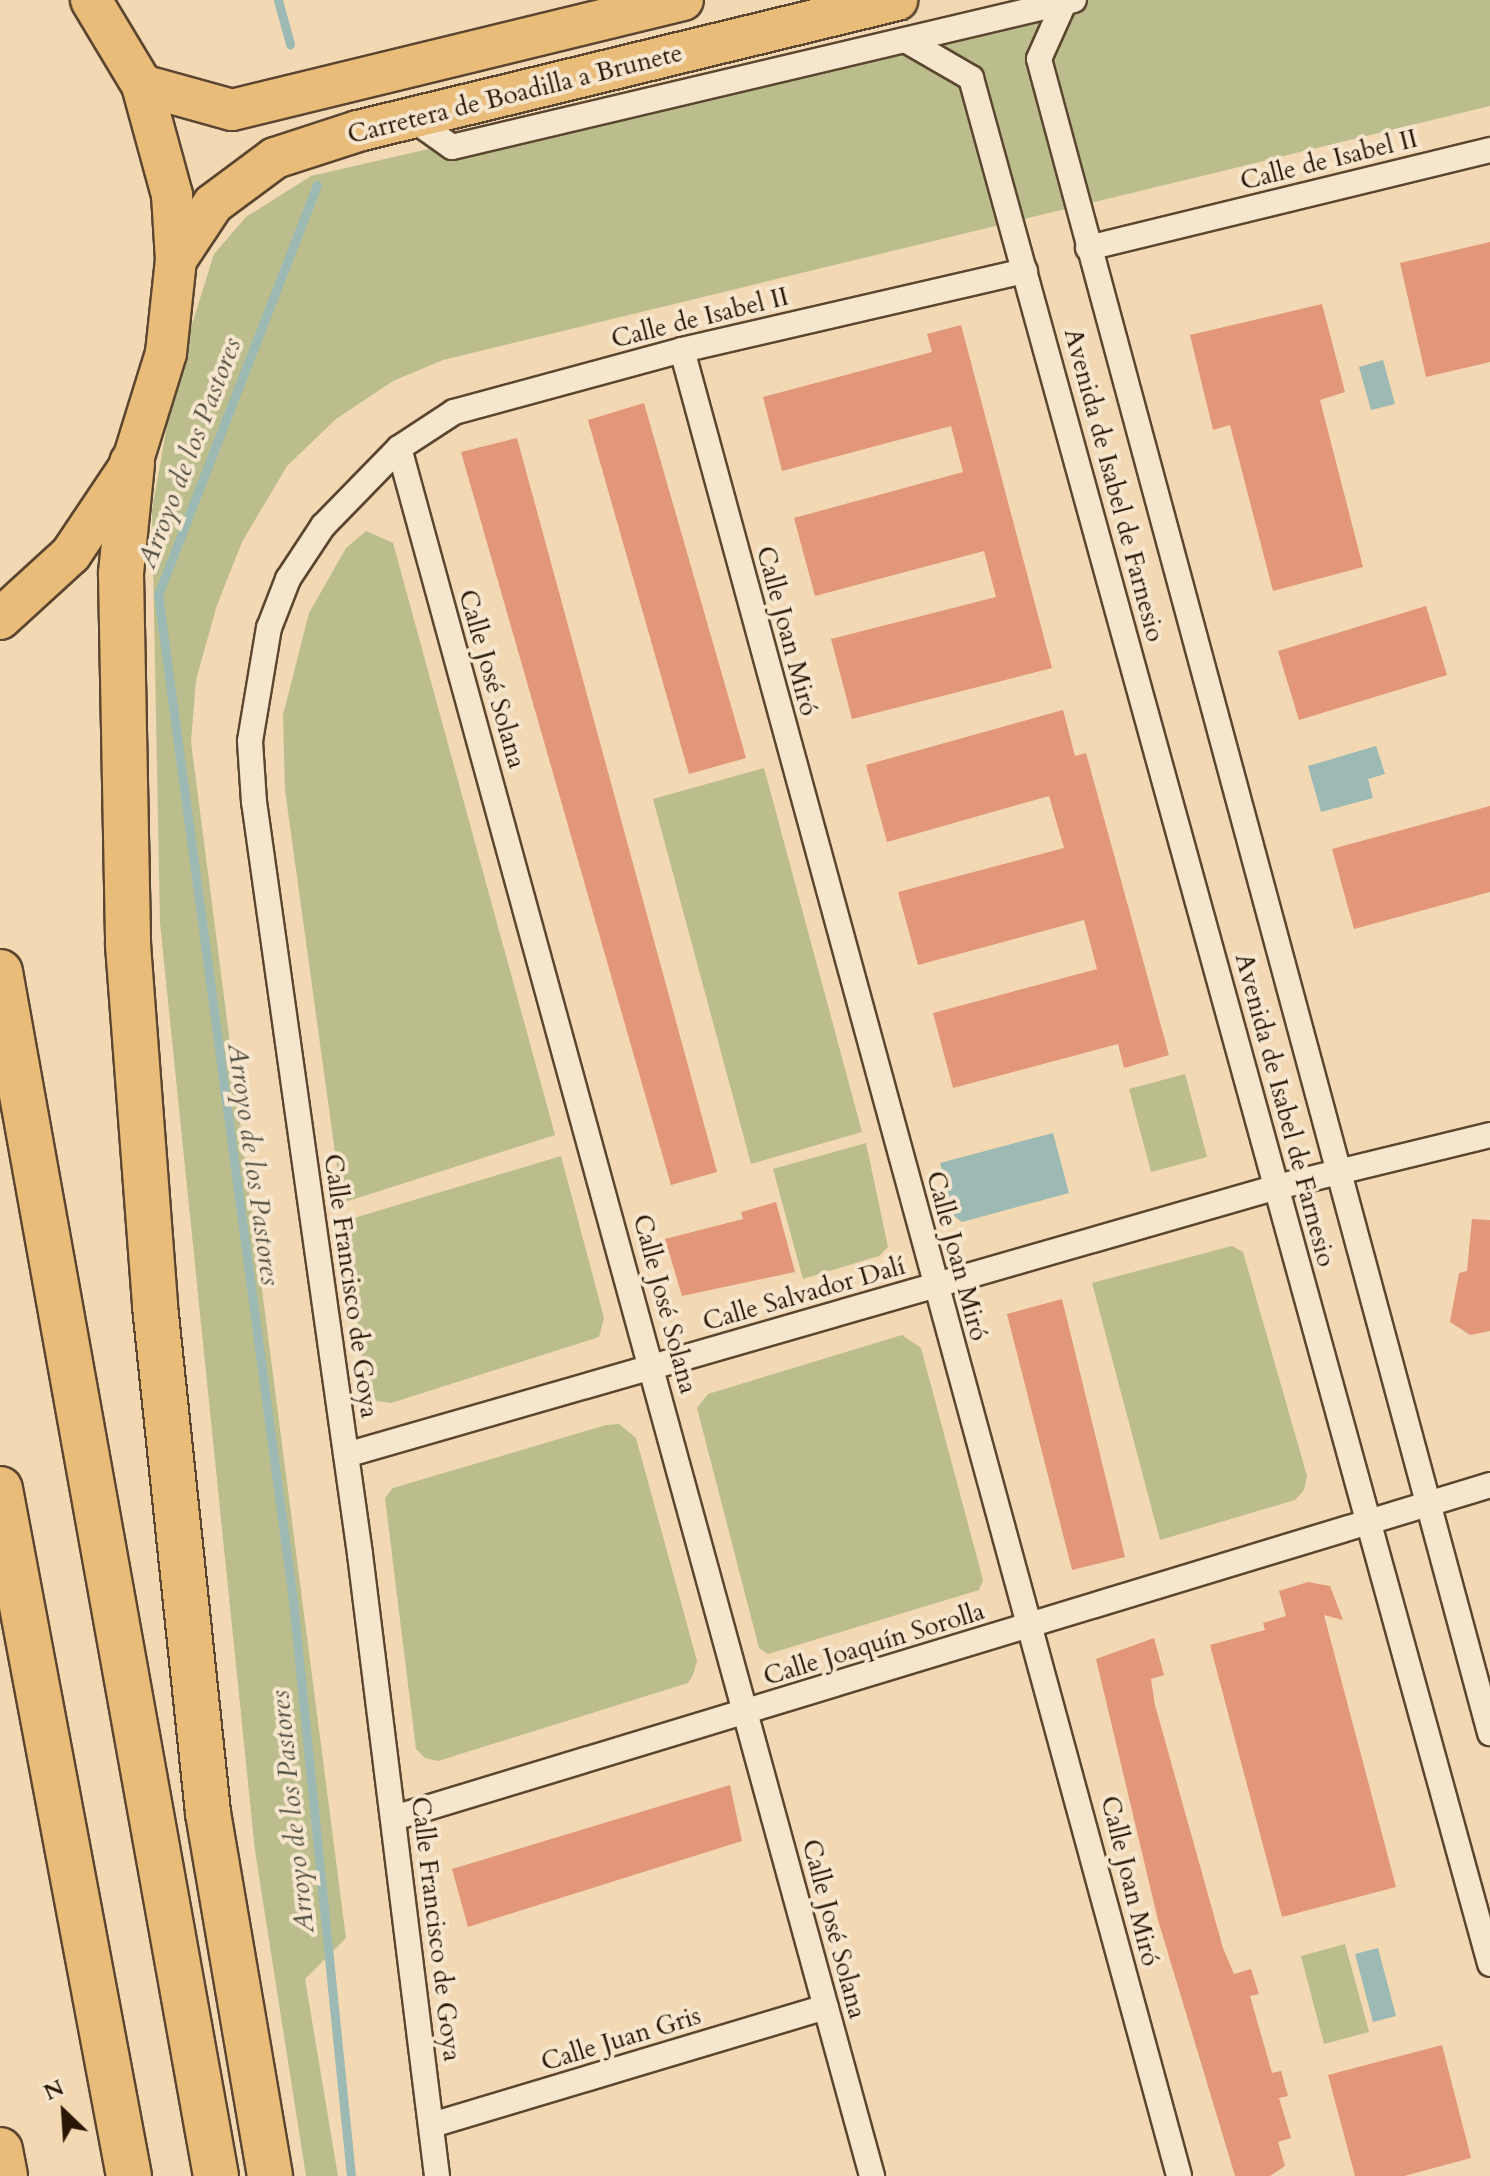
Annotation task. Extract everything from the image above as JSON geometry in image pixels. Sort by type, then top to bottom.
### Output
[{"type":"highway","points":[[132,463],[121,574],[128,945],[155,1306],[208,1813],[270,2176]]},
{"type":"highway","points":[[0,972],[216,2176]]},
{"type":"highway","points":[[0,1489],[129,2176]]},
{"type":"highway","points":[[0,2150],[5,2176]]},
{"type":"main road","points":[[4,617],[71,554],[132,463],[166,353],[176,260],[172,195],[142,85],[91,0]]},
{"type":"main road","name":"Carretera de Boadilla a Brunete","points":[[142,85],[232,110],[683,0]]},
{"type":"main road","name":"Carretera de Boadilla a Brunete","points":[[176,260],[213,204],[275,158],[411,118],[897,0]]},
{"type":"street","points":[[510,41],[603,0]]},
{"type":"street","points":[[411,118],[452,147],[909,42],[1069,1]]},
{"type":"street","name":"Avenida de Isabel de Farnesio","points":[[1069,1],[1039,59],[1490,1733]]},
{"type":"street","name":"Avenida de Isabel de Farnesio","points":[[909,42],[971,78],[1490,1964]]},
{"type":"street","name":"Calle de Isabel II","points":[[1088,248],[1490,150]]},
{"type":"street","name":"Calle de Isabel II","points":[[399,448],[457,411],[682,350],[1025,271]]},
{"type":"street","name":"Calle Joan Miró","points":[[682,350],[936,1285],[1034,1625],[1179,2176]]},
{"type":"street","name":"Calle José Solana","points":[[399,448],[654,1366],[872,2176]]},
{"type":"street","name":"Calle Francisco de Goya","points":[[399,448],[323,526],[288,579],[258,669],[250,741],[394,1818],[437,2176]]},
{"type":"street","name":"Calle Salvador Dalí","points":[[346,1455],[1277,1187],[1339,1175],[1490,1135]]},
{"type":"street","name":"Calle Joaquín Sorolla","points":[[394,1818],[1490,1485]]},
{"type":"street","name":"Calle Juan Gris","points":[[432,2125],[826,2007]]},
{"type":"green space","points":[[1075,0],[1490,0],[1490,106],[443,360],[393,381],[336,419],[287,466],[242,542],[217,605],[196,680],[191,742],[346,1938],[305,1979],[338,2176],[306,2176],[255,1851],[160,923],[152,510],[176,375],[214,254],[246,217],[311,176]]},
{"type":"green space","points":[[366,531],[393,543],[555,1135],[342,1203],[285,790],[283,715],[309,613],[346,548]]},
{"type":"green space","points":[[764,768],[862,1132],[751,1164],[653,799]]},
{"type":"green space","points":[[1185,1074],[1207,1157],[1151,1172],[1129,1089]]},
{"type":"green space","points":[[866,1143],[888,1247],[879,1256],[803,1279],[773,1169]]},
{"type":"green space","points":[[561,1156],[604,1318],[599,1337],[391,1403],[377,1401],[366,1387],[344,1221]]},
{"type":"green space","points":[[1232,1246],[1243,1252],[1307,1476],[1304,1490],[1295,1500],[1160,1540],[1092,1283]]},
{"type":"green space","points":[[902,1335],[921,1348],[983,1580],[979,1590],[768,1654],[759,1648],[697,1408],[708,1394]]},
{"type":"green space","points":[[619,1424],[636,1438],[697,1661],[693,1675],[688,1683],[438,1761],[425,1758],[416,1749],[385,1498],[393,1488],[606,1425]]},
{"type":"green space","points":[[1345,1944],[1369,2032],[1324,2044],[1301,1956]]},
{"type":"water","points":[[1383,360],[1395,404],[1371,410],[1359,367]]},
{"type":"water","points":[[1376,746],[1385,774],[1368,779],[1373,798],[1321,812],[1308,766]]},
{"type":"water","points":[[1053,1133],[1069,1193],[962,1222],[954,1216],[940,1163]]},
{"type":"water","points":[[1378,1948],[1396,2016],[1373,2022],[1355,1954]]},
{"type":"building","points":[[1490,242],[1490,362],[1426,377],[1400,263]]},
{"type":"building","points":[[1322,304],[1345,392],[1320,400],[1363,567],[1273,591],[1230,425],[1213,430],[1190,335]]},
{"type":"building","points":[[961,325],[1052,668],[852,719],[831,639],[996,597],[984,551],[815,596],[794,518],[963,472],[951,426],[782,471],[763,397],[932,352],[927,334]]},
{"type":"building","points":[[644,403],[746,758],[689,774],[588,420]]},
{"type":"building","points":[[517,438],[717,1172],[671,1185],[461,452]]},
{"type":"building","points":[[1426,606],[1447,675],[1299,720],[1278,651]]},
{"type":"building","points":[[1063,710],[1075,756],[1086,753],[1169,1055],[1124,1068],[1118,1044],[953,1088],[933,1013],[1097,969],[1084,920],[918,965],[898,892],[1064,848],[1049,796],[887,842],[866,765]]},
{"type":"building","points":[[1490,806],[1490,892],[1354,929],[1332,849]]},
{"type":"building","points":[[776,1202],[795,1272],[682,1296],[665,1239],[743,1219],[741,1212]]},
{"type":"building","points":[[1472,1219],[1490,1220],[1490,1331],[1470,1335],[1450,1322],[1459,1273],[1467,1271]]},
{"type":"building","points":[[1062,1299],[1125,1557],[1072,1570],[1007,1314]]},
{"type":"building","points":[[1308,1582],[1330,1586],[1343,1620],[1324,1615],[1396,1887],[1282,1917],[1210,1645],[1265,1630],[1263,1623],[1286,1616],[1279,1591]]},
{"type":"building","points":[[1154,1638],[1164,1675],[1151,1679],[1155,1705],[1223,1948],[1234,1974],[1251,1969],[1259,1994],[1250,1996],[1272,2073],[1281,2071],[1288,2096],[1279,2098],[1291,2138],[1278,2142],[1285,2166],[1270,2176],[1235,2176],[1158,1920],[1096,1659]]},
{"type":"building","points":[[730,1785],[742,1841],[468,1927],[452,1869]]},
{"type":"building","points":[[1442,2045],[1471,2158],[1404,2176],[1355,2176],[1328,2075]]},
{"type":"waterway","name":"Arroyo de los Pastores","points":[[278,0],[290,44]]},
{"type":"waterway","name":"Arroyo de los Pastores","points":[[317,185],[158,594],[293,1601],[351,2176]]}]
